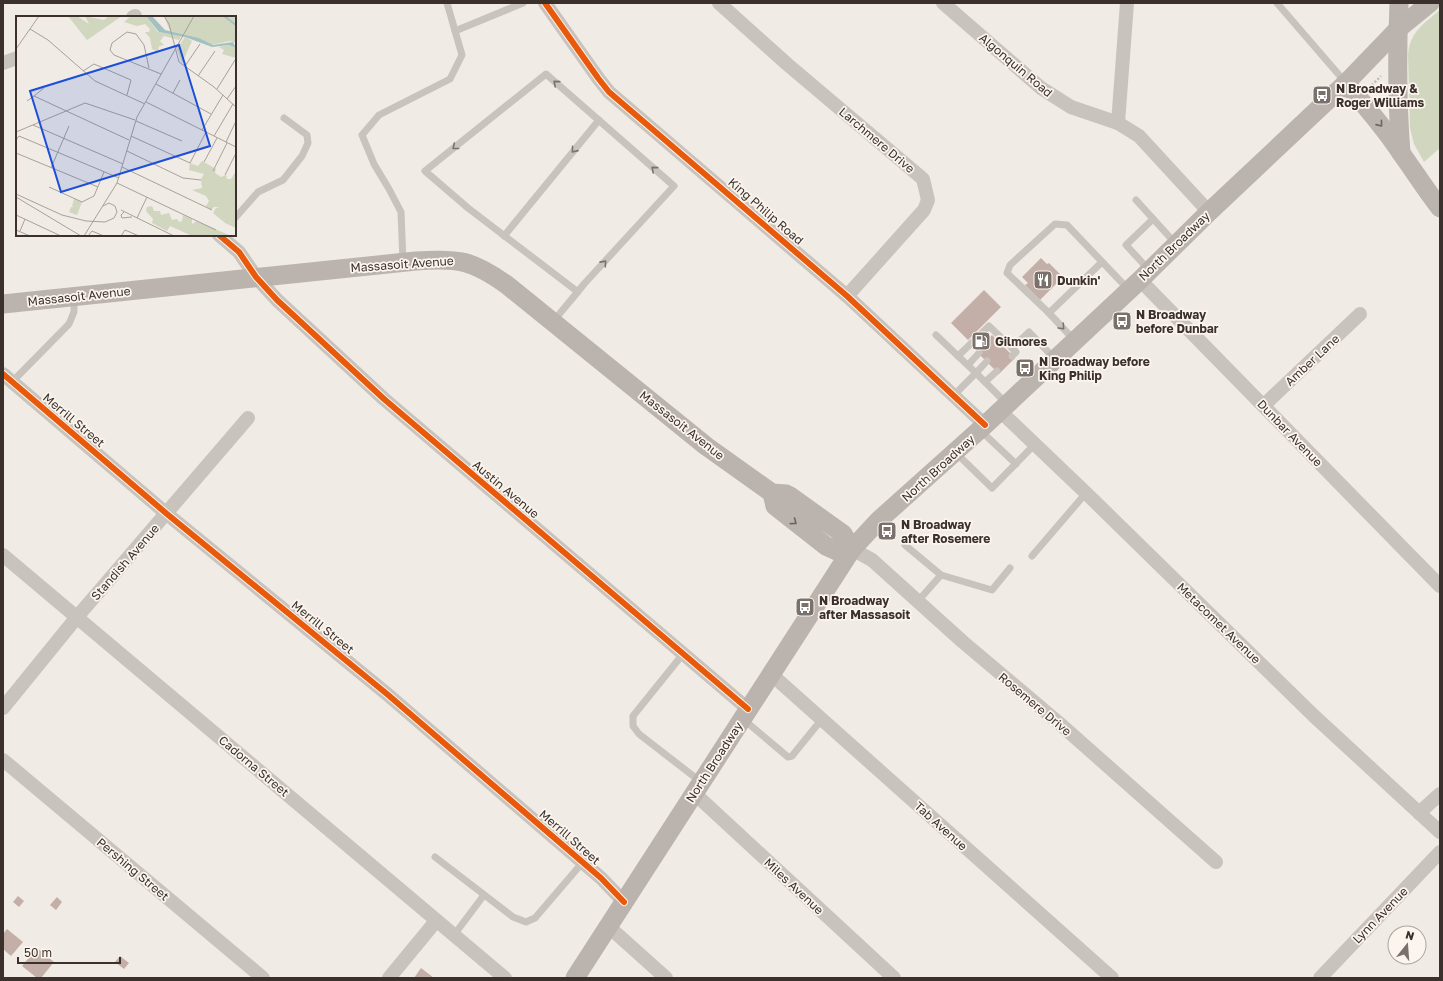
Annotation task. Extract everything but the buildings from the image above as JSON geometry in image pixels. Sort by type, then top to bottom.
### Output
[{"type":"main road","points":[[1399,3],[1399,123],[1402,153]]},
{"type":"main road","name":"North Broadway","points":[[575,978],[852,548],[879,520],[1004,408],[1140,280],[1209,212],[1346,83],[1398,29],[1430,3]]},
{"type":"main road","points":[[1346,83],[1383,127],[1402,153],[1417,178],[1439,206]]},
{"type":"main road","name":"Massasoit Avenue","points":[[3,304],[403,262],[459,260],[473,264],[503,283],[706,446],[772,493],[781,493],[790,496],[843,534],[852,548]]},
{"type":"street","name":"King Philip Road","points":[[545,3],[598,78],[610,92],[847,296],[953,396],[982,428]]},
{"type":"street","name":"Larchmere Drive","points":[[719,3],[787,64],[923,179],[928,200],[924,210],[847,296]]},
{"type":"street","name":"Algonquin Road","points":[[943,3],[1041,88],[1055,98],[1071,107],[1118,123],[1139,136],[1209,212]]},
{"type":"street","points":[[1118,123],[1127,3]]},
{"type":"street","points":[[3,63],[16,58]]},
{"type":"street","name":"Austin Avenue","points":[[221,236],[239,252],[256,277],[277,300],[384,399],[683,654],[745,714]]},
{"type":"street","name":"Dunbar Avenue","points":[[1140,280],[1440,586]]},
{"type":"street","name":"Amber Lane","points":[[1264,405],[1360,314]]},
{"type":"street","name":"Merrill Street","points":[[8,378],[167,514],[387,694],[583,862],[624,902]]},
{"type":"street","name":"Metacomet Avenue","points":[[1004,408],[1035,444],[1314,716],[1440,832]]},
{"type":"street","name":"Standish Avenue","points":[[3,708],[77,617],[248,418]]},
{"type":"street","name":"Rosemere Drive","points":[[852,548],[872,560],[963,642],[1216,862]]},
{"type":"street","name":"Cadorna Street","points":[[3,555],[503,977]]},
{"type":"street","name":"Tab Avenue","points":[[771,674],[1112,978]]},
{"type":"street","name":"Pershing Street","points":[[3,760],[263,978]]},
{"type":"street","name":"Miles Avenue","points":[[698,788],[894,978]]},
{"type":"street","points":[[1419,813],[1440,794]]},
{"type":"street","name":"Lynn Avenue","points":[[1320,978],[1440,852]]},
{"type":"street","points":[[389,978],[436,921]]},
{"type":"street","points":[[608,926],[662,977]]},
{"type":"lane","points":[[403,262],[401,212],[374,164],[362,135],[380,114],[450,79],[462,55],[446,3]]},
{"type":"lane","points":[[455,31],[523,3]]},
{"type":"lane","points":[[1277,3],[1346,83]]},
{"type":"lane","points":[[552,322],[674,186],[546,74],[425,171],[468,208],[578,292]]},
{"type":"lane","points":[[236,217],[258,192],[283,180],[302,156],[308,143],[307,135],[284,118]]},
{"type":"lane","points":[[504,236],[598,120]]},
{"type":"lane","points":[[1136,200],[1176,244]]},
{"type":"lane","points":[[1140,280],[1126,245],[1153,219]]},
{"type":"lane","points":[[1075,341],[1049,313],[1007,273],[1010,265],[1055,224],[1067,225],[1102,262],[1140,280]]},
{"type":"lane","points":[[1049,313],[1102,262]]},
{"type":"lane","points":[[8,378],[69,324],[74,312],[74,297]]},
{"type":"lane","points":[[958,356],[989,326],[1004,344],[1016,352],[1012,356]]},
{"type":"lane","points":[[1012,348],[1029,332],[1055,359]]},
{"type":"lane","points":[[936,335],[985,382],[1004,408]]},
{"type":"lane","points":[[968,365],[979,353]]},
{"type":"lane","points":[[953,396],[987,361]]},
{"type":"lane","points":[[985,382],[997,371]]},
{"type":"lane","points":[[982,428],[1016,464]]},
{"type":"lane","points":[[955,452],[992,488],[1035,444]]},
{"type":"lane","points":[[1032,556],[1086,493]]},
{"type":"lane","points":[[905,545],[941,575],[992,590],[1010,568]]},
{"type":"lane","points":[[918,601],[941,575]]},
{"type":"lane","points":[[683,654],[633,716],[633,726],[639,734],[698,788]]},
{"type":"lane","points":[[745,714],[788,757],[792,756],[822,719]]},
{"type":"lane","points":[[435,857],[513,917],[526,922],[535,918],[583,862]]},
{"type":"lane","points":[[454,935],[484,895]]},
{"type":"path","points":[[1368,88],[1383,75]]},
{"type":"green space","points":[[1440,10],[1440,148],[1424,162],[1414,144],[1410,128],[1408,55],[1411,40],[1418,29]]},
{"type":"cycle path","points":[[545,3],[609,92],[847,296],[985,425]]},
{"type":"cycle path","points":[[220,236],[239,252],[256,277],[277,300],[384,399],[748,709]]},
{"type":"cycle path","points":[[3,374],[167,514],[387,694],[601,878],[624,902]]},
{"type":"place","name":"N Broadway & Roger Williams","points":[[1322,95]]},
{"type":"place","name":"Dunkin'","points":[[1043,280]]},
{"type":"place","name":"N Broadway before Dunbar","points":[[1122,321]]},
{"type":"place","name":"Gilmores","points":[[981,341]]},
{"type":"place","name":"N Broadway before King Philip","points":[[1025,368]]},
{"type":"place","name":"N Broadway after Rosemere","points":[[887,531]]},
{"type":"place","name":"N Broadway after Massasoit","points":[[805,607]]}]
